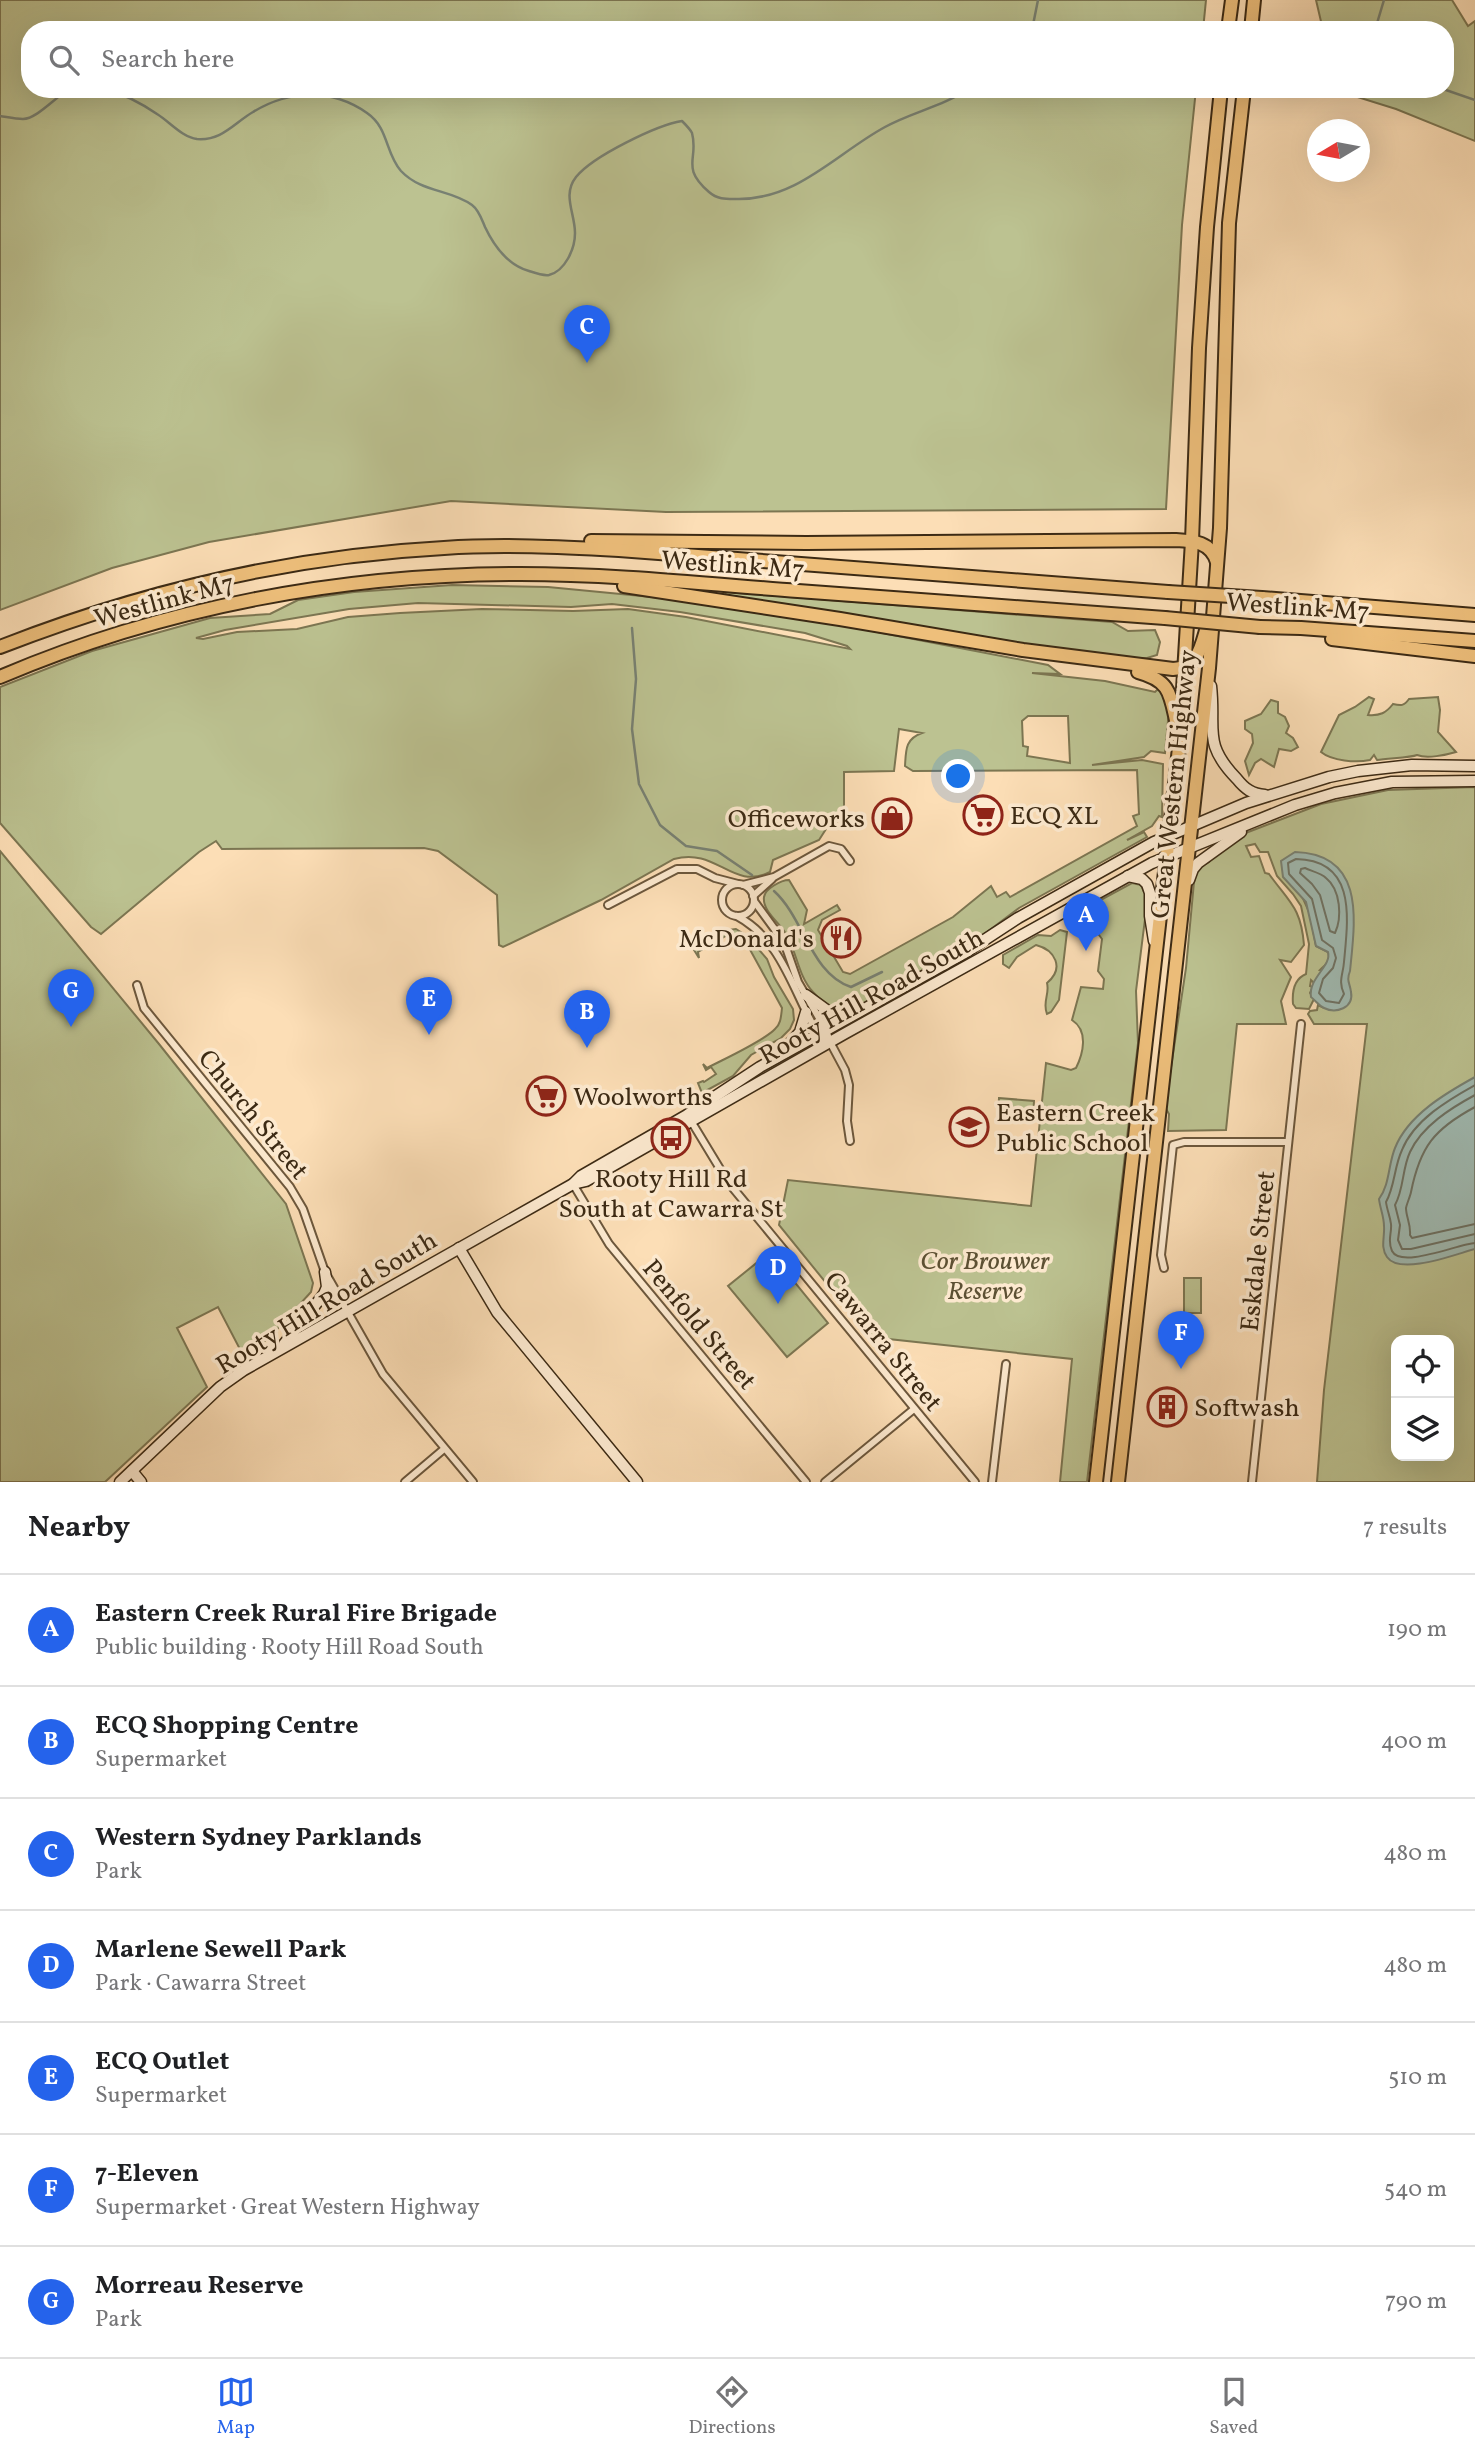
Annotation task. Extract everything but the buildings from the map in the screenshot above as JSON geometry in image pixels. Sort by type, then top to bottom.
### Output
[{"type":"highway","points":[[1229,21],[1231,0]]},
{"type":"highway","points":[[1252,21],[1254,0]]},
{"type":"highway","name":"Great Western Highway","points":[[1096,1482],[1180,739],[1193,523],[1199,348],[1208,215],[1220,98]]},
{"type":"highway","name":"Great Western Highway","points":[[1118,1482],[1209,668],[1218,568],[1229,223],[1243,98]]},
{"type":"highway","points":[[1030,541],[1098,535],[1185,533],[1193,523]]},
{"type":"highway","points":[[532,546],[578,540],[806,543],[1102,539],[1192,541],[1207,546],[1215,554],[1218,568]]},
{"type":"highway","name":"Westlink M7","points":[[0,647],[108,608],[235,574],[388,552],[532,546],[619,550],[1475,615]]},
{"type":"highway","name":"Westlink M7","points":[[0,677],[116,634],[192,613],[368,581],[448,575],[575,575],[1475,641]]},
{"type":"highway","points":[[575,575],[628,587],[952,639],[1100,662],[1173,669],[1186,667],[1199,654],[1214,607]]},
{"type":"highway","points":[[1444,613],[1453,607],[1475,607]]},
{"type":"highway","points":[[1289,628],[1299,635],[1475,656]]},
{"type":"highway","points":[[1100,662],[1154,676],[1164,684],[1171,697],[1180,739]]},
{"type":"main road","points":[[1209,668],[1212,739],[1217,755],[1248,791],[1269,795]]},
{"type":"main road","name":"Rooty Hill Road South","points":[[689,1118],[777,1058],[849,1016],[962,954],[1018,918],[1193,825],[1301,784],[1358,771],[1412,765],[1475,766]]},
{"type":"main road","points":[[1182,906],[1195,866],[1213,850],[1259,820],[1295,805],[1369,786],[1392,782],[1475,781]]},
{"type":"main road","name":"Rooty Hill Road South","points":[[120,1482],[220,1387],[279,1349],[573,1184],[581,1176],[830,1042],[1128,876],[1190,847],[1259,820]]},
{"type":"main road","points":[[1128,876],[1142,879],[1149,888],[1155,950]]},
{"type":"main road","points":[[806,995],[832,1014],[849,1016]]},
{"type":"main road","points":[[777,1058],[800,1032],[806,1012]]},
{"type":"main road","points":[[459,1248],[497,1312],[637,1482]]},
{"type":"main road","points":[[279,1349],[324,1294],[327,1287],[325,1272]]},
{"type":"main road","points":[[132,1471],[141,1482]]},
{"type":"street","points":[[723,897],[728,888],[774,877],[830,846],[841,849],[849,861]]},
{"type":"street","points":[[608,905],[672,870],[692,868],[741,885],[780,935],[794,975],[822,1032]]},
{"type":"street","points":[[737,916],[746,913],[753,899],[774,877]]},
{"type":"street","points":[[715,878],[727,911],[755,926],[772,944],[806,1012],[830,1042],[845,1070],[849,1085],[847,1121],[850,1141]]},
{"type":"street","name":"Church Street","points":[[137,985],[144,1008],[290,1187],[303,1209],[325,1272],[383,1374],[473,1482]]},
{"type":"street","name":"Eskdale Street","points":[[1252,1482],[1301,1024]]},
{"type":"street","name":"Cawarra Street","points":[[689,1118],[728,1182],[975,1482]]},
{"type":"street","points":[[1164,1268],[1161,1255],[1171,1151],[1177,1143],[1288,1142]]},
{"type":"street","name":"Penfold Street","points":[[573,1184],[609,1244],[806,1482]]},
{"type":"street","points":[[992,1482],[1006,1363]]},
{"type":"street","points":[[825,1482],[914,1409]]},
{"type":"street","points":[[405,1482],[444,1449]]},
{"type":"green space","points":[[0,0],[1206,0],[1204,21],[21,21],[21,98],[1195,98],[1182,225],[1166,509],[666,512],[451,501],[209,542],[112,568],[0,610]]},
{"type":"green space","points":[[1316,0],[1452,0],[1468,26],[1475,21],[1475,141],[1396,109],[1361,98],[1454,98],[1454,21],[1321,21]]},
{"type":"green space","points":[[452,585],[548,587],[683,600],[810,619],[1048,665],[1060,674],[1032,673],[1105,681],[1155,692],[1160,687],[1169,710],[1165,753],[1151,751],[1144,757],[1092,765],[1142,760],[1163,764],[1162,817],[1159,816],[1152,826],[1127,840],[1144,832],[1147,837],[1019,908],[971,944],[850,1012],[834,1011],[835,1009],[815,995],[808,986],[786,934],[764,902],[765,894],[770,888],[789,880],[807,910],[804,924],[837,905],[840,910],[822,920],[818,930],[843,972],[850,974],[953,917],[991,886],[997,897],[1006,892],[1010,897],[1137,826],[1133,816],[1139,814],[1137,770],[913,771],[905,766],[906,750],[912,738],[922,733],[899,729],[894,771],[844,772],[844,817],[835,825],[828,826],[819,840],[773,860],[770,872],[745,876],[702,859],[674,859],[601,900],[503,947],[499,945],[497,895],[438,851],[424,848],[222,849],[216,841],[199,852],[101,934],[91,927],[0,823],[0,687],[92,651],[210,618],[270,614],[298,600],[354,592]],"holes":[[[418,603],[571,607],[612,604],[680,612],[805,633],[850,649],[686,617],[628,609],[482,609],[400,613],[348,617],[297,629],[237,632],[196,638],[225,630],[349,609]],[[1028,716],[1068,716],[1070,763],[1027,756],[1028,747],[1023,746],[1022,721]]]},
{"type":"green space","points":[[725,592],[1112,622],[1128,631],[1155,630],[1160,642],[1157,655],[1131,659],[726,595]]},
{"type":"green space","points":[[1369,697],[1374,699],[1368,715],[1382,713],[1393,704],[1404,704],[1409,699],[1438,697],[1438,732],[1456,752],[1377,760],[1374,755],[1370,760],[1358,761],[1338,759],[1321,752],[1339,715]]},
{"type":"green space","points":[[1271,700],[1278,702],[1278,713],[1285,717],[1289,726],[1286,733],[1298,747],[1291,751],[1279,749],[1274,767],[1261,759],[1255,763],[1249,775],[1245,761],[1253,743],[1252,734],[1245,729],[1245,721],[1261,714]]},
{"type":"green space","points":[[1475,787],[1475,1482],[1317,1482],[1324,1390],[1367,1024],[1314,1024],[1308,1014],[1317,1010],[1318,1005],[1322,1007],[1311,980],[1310,986],[1313,987],[1310,993],[1314,999],[1309,1009],[1296,1008],[1293,1004],[1295,986],[1306,974],[1309,944],[1301,906],[1277,876],[1268,852],[1260,852],[1255,844],[1246,846],[1251,857],[1259,856],[1265,873],[1269,874],[1293,906],[1302,932],[1304,945],[1291,962],[1280,960],[1291,977],[1281,1001],[1286,1024],[1237,1024],[1226,1130],[1168,1131],[1169,1114],[1165,1107],[1186,968],[1197,869],[1204,861],[1205,864],[1209,862],[1208,858],[1243,834],[1321,804],[1388,790]],"holes":[[[1301,894],[1352,934],[1349,973],[1320,970],[1329,955],[1316,946],[1310,914]]]},
{"type":"green space","points":[[0,851],[286,1204],[313,1283],[311,1292],[270,1337],[244,1357],[218,1307],[177,1328],[207,1387],[105,1482],[0,1482]]},
{"type":"green space","name":"Cor Brouwer Reserve","points":[[1132,883],[1141,885],[1148,895],[1136,991],[1138,1043],[1087,1482],[1060,1482],[1072,1359],[870,1337],[779,1225],[788,1180],[1031,1206],[1046,1063],[1071,1070],[1076,1068],[1081,1056],[1083,1036],[1072,1020],[1081,987],[1103,989],[1104,979],[1098,971],[1102,939],[1090,923],[1092,919],[1082,910]]},
{"type":"green space","points":[[736,929],[747,936],[767,959],[793,1009],[794,1020],[781,1038],[751,1055],[733,1076],[702,1093],[698,1083],[716,1074],[711,1067],[706,1070],[703,1064],[707,1068],[753,1044],[770,1034],[780,1020],[782,1008],[742,935],[735,939],[731,933],[698,952],[699,958],[694,950],[706,937]]},
{"type":"green space","points":[[1060,930],[1067,932],[1059,1000],[1047,1014],[1047,983],[1056,971],[1053,955],[1036,945],[1017,957],[1009,968],[1003,964],[1003,955],[1038,935],[1051,936]]},
{"type":"green space","points":[[999,1098],[1034,1101],[1033,1118],[998,1115]]},
{"type":"green space","points":[[770,1252],[828,1323],[787,1357],[728,1286]]},
{"type":"green space","points":[[1184,1278],[1201,1278],[1201,1313],[1184,1313]]},
{"type":"water","points":[[1295,852],[1318,856],[1334,864],[1345,877],[1351,894],[1354,932],[1348,980],[1351,998],[1347,1006],[1339,1010],[1324,1008],[1311,997],[1313,984],[1327,962],[1328,952],[1316,946],[1306,902],[1283,877],[1281,861]]},
{"type":"water","points":[[1475,1077],[1475,1249],[1429,1262],[1394,1262],[1387,1257],[1384,1249],[1384,1223],[1379,1199],[1385,1187],[1395,1148],[1418,1115]]},
{"type":"waterway","points":[[1034,21],[1038,0]]},
{"type":"waterway","points":[[1378,21],[1384,0]]},
{"type":"waterway","points":[[1454,93],[1475,100]]},
{"type":"waterway","points":[[0,116],[28,118],[58,98]]},
{"type":"waterway","points":[[128,98],[162,117],[181,132],[197,139],[221,134],[253,112],[286,98]]},
{"type":"waterway","points":[[334,98],[353,105],[374,119],[396,164],[409,178],[472,205],[493,241],[508,259],[521,268],[547,275],[560,269],[573,246],[575,233],[570,191],[576,177],[610,151],[642,135],[682,121],[692,133],[695,176],[709,192],[727,199],[760,197],[780,191],[816,173],[885,127],[952,98]]},
{"type":"waterway","points":[[632,628],[636,679],[632,729],[639,784],[660,825],[686,846],[717,851],[752,875]]},
{"type":"waterway","points":[[774,891],[793,916],[817,958],[837,980],[851,987],[882,972]]},
{"type":"place","name":"Western Sydney Parklands","points":[[587,363]]},
{"type":"place","name":"ECQ XL","points":[[983,815]]},
{"type":"place","name":"Officeworks","points":[[892,818]]},
{"type":"place","name":"McDonald's","points":[[841,938]]},
{"type":"place","name":"Eastern Creek Rural Fire Brigade","points":[[1086,951]]},
{"type":"place","name":"Morreau Reserve","points":[[71,1027]]},
{"type":"place","name":"ECQ Outlet","points":[[429,1035]]},
{"type":"place","name":"ECQ Shopping Centre","points":[[587,1048]]},
{"type":"place","name":"Woolworths","points":[[546,1096]]},
{"type":"place","name":"Eastern Creek Public School","points":[[969,1127]]},
{"type":"place","name":"Rooty Hill Rd South at Cawarra St","points":[[671,1138]]},
{"type":"place","name":"Marlene Sewell Park","points":[[778,1304]]},
{"type":"place","name":"7-Eleven","points":[[1181,1369]]},
{"type":"place","name":"Softwash","points":[[1167,1407]]}]
